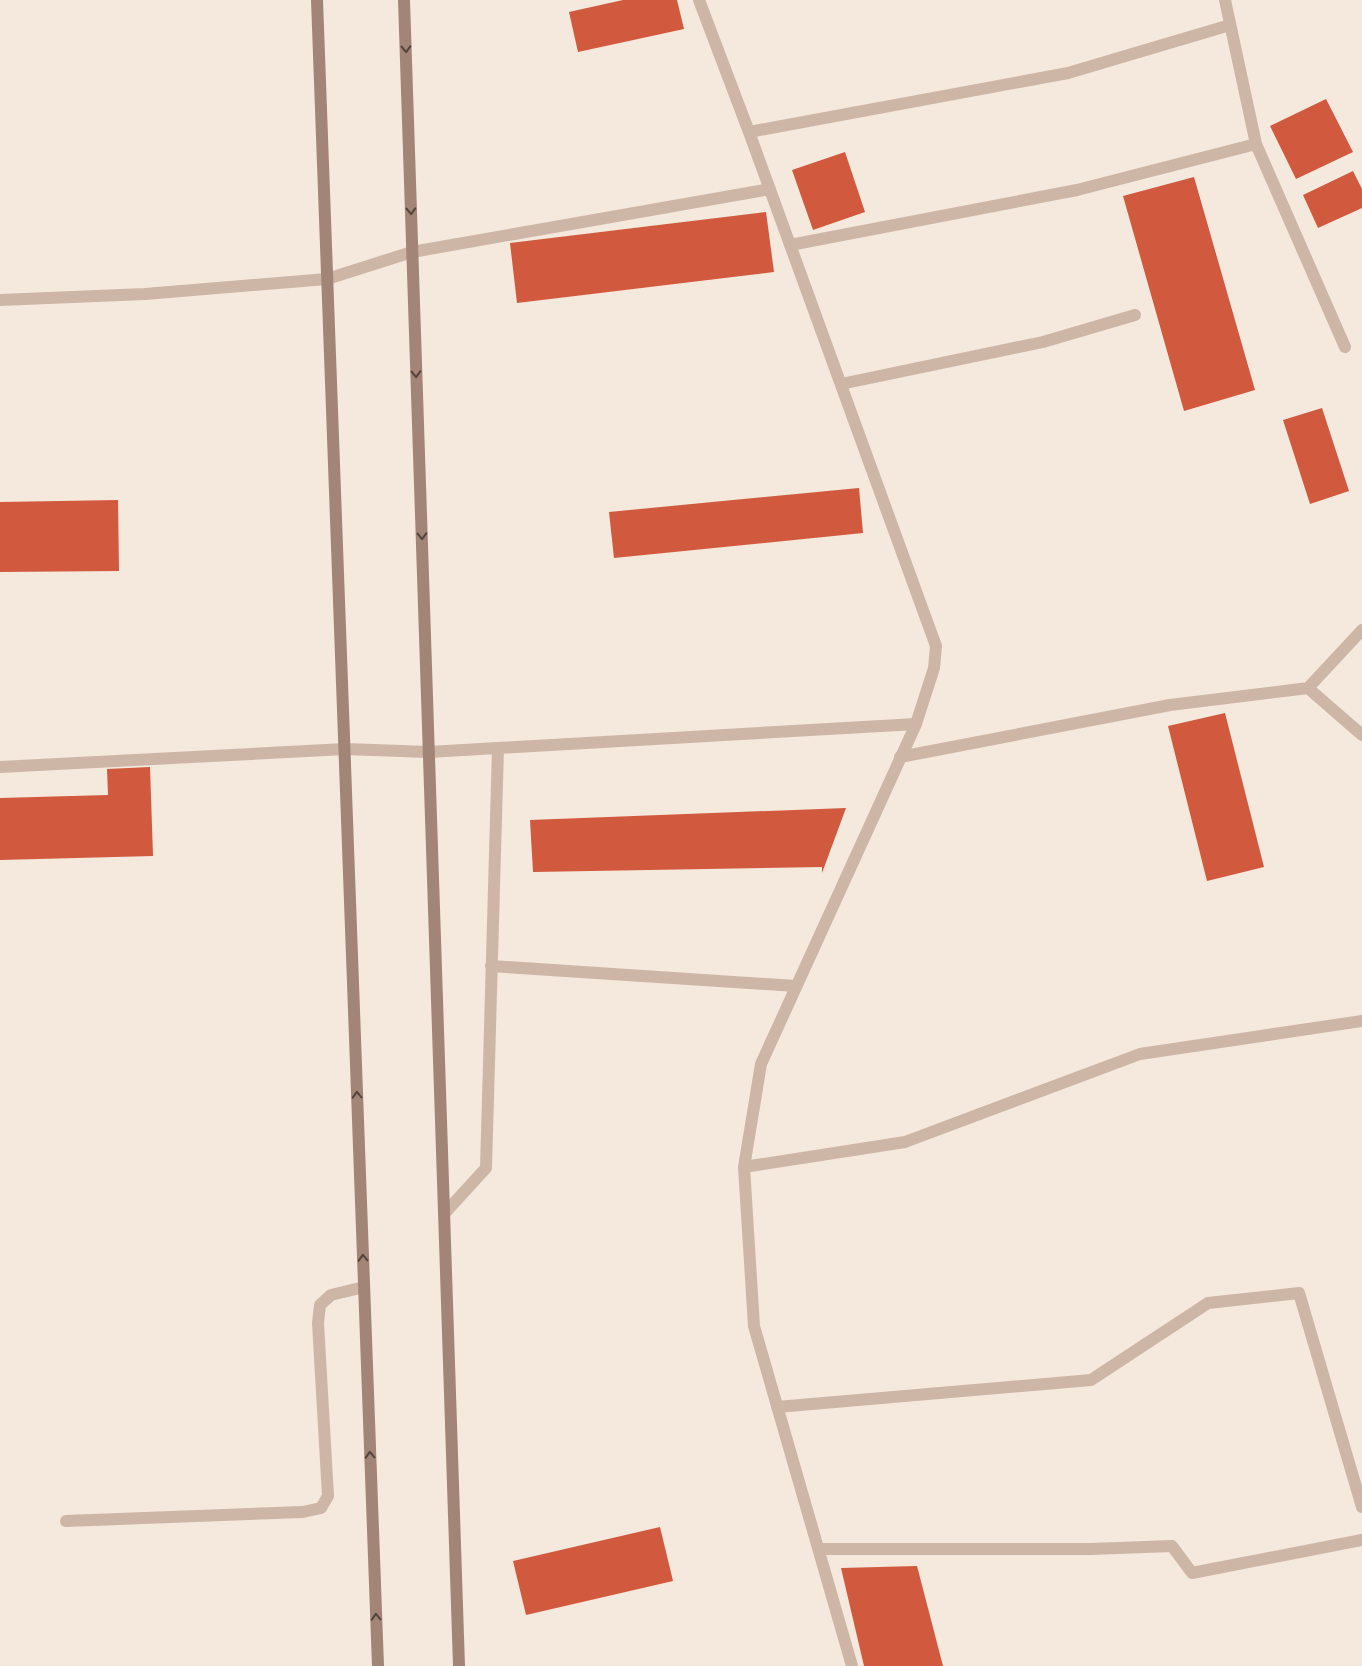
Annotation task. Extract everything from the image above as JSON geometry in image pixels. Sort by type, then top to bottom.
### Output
[{"type":"main road","points":[[317,0],[378,1666]]},
{"type":"main road","points":[[404,0],[459,1666]]},
{"type":"street","points":[[699,0],[770,189],[936,646],[934,668],[916,724],[761,1064],[744,1167],[754,1326],[776,1407],[788,1438],[852,1666]]},
{"type":"street","points":[[1225,0],[1256,144],[1345,348]]},
{"type":"street","points":[[749,132],[1068,73],[1230,25]]},
{"type":"street","points":[[790,245],[1077,190],[1256,144]]},
{"type":"street","points":[[0,300],[145,294],[327,279],[412,252],[770,189]]},
{"type":"street","points":[[841,384],[1043,342],[1135,315]]},
{"type":"street","points":[[900,757],[1170,705],[1308,688],[1362,630]]},
{"type":"street","points":[[1308,688],[1362,735]]},
{"type":"street","points":[[0,767],[345,749],[429,752],[916,724]]},
{"type":"street","points":[[444,1214],[486,1168],[498,748]]},
{"type":"street","points":[[492,966],[796,986]]},
{"type":"street","points":[[744,1167],[906,1142],[1140,1054],[1362,1021]]},
{"type":"street","points":[[66,1521],[303,1512],[321,1508],[328,1496],[318,1323],[320,1305],[331,1295],[364,1287]]},
{"type":"street","points":[[776,1407],[1091,1380],[1208,1303],[1299,1293],[1362,1507]]},
{"type":"street","points":[[819,1549],[1172,1546],[1192,1573],[1362,1540]]},
{"type":"building","points":[[623,0],[677,0],[684,29],[578,52],[569,12]]},
{"type":"building","points":[[1326,99],[1353,152],[1296,179],[1270,126]]},
{"type":"building","points":[[845,152],[865,212],[813,230],[792,170]]},
{"type":"building","points":[[1353,171],[1362,189],[1362,208],[1318,228],[1303,195]]},
{"type":"building","points":[[1194,177],[1255,390],[1184,411],[1123,196]]},
{"type":"building","points":[[766,212],[774,272],[517,303],[510,243]]},
{"type":"building","points":[[1322,408],[1349,491],[1310,504],[1283,420]]},
{"type":"building","points":[[859,488],[863,533],[614,558],[609,512]]},
{"type":"building","points":[[118,500],[119,571],[0,572],[0,502]]},
{"type":"building","points":[[1225,713],[1264,867],[1207,881],[1168,726]]},
{"type":"building","points":[[150,767],[153,856],[0,860],[0,798],[108,795],[107,769]]},
{"type":"building","points":[[846,808],[822,873],[822,867],[533,872],[530,820]]},
{"type":"building","points":[[660,1527],[673,1581],[526,1615],[513,1561]]},
{"type":"building","points":[[917,1566],[943,1666],[864,1666],[841,1568]]}]
